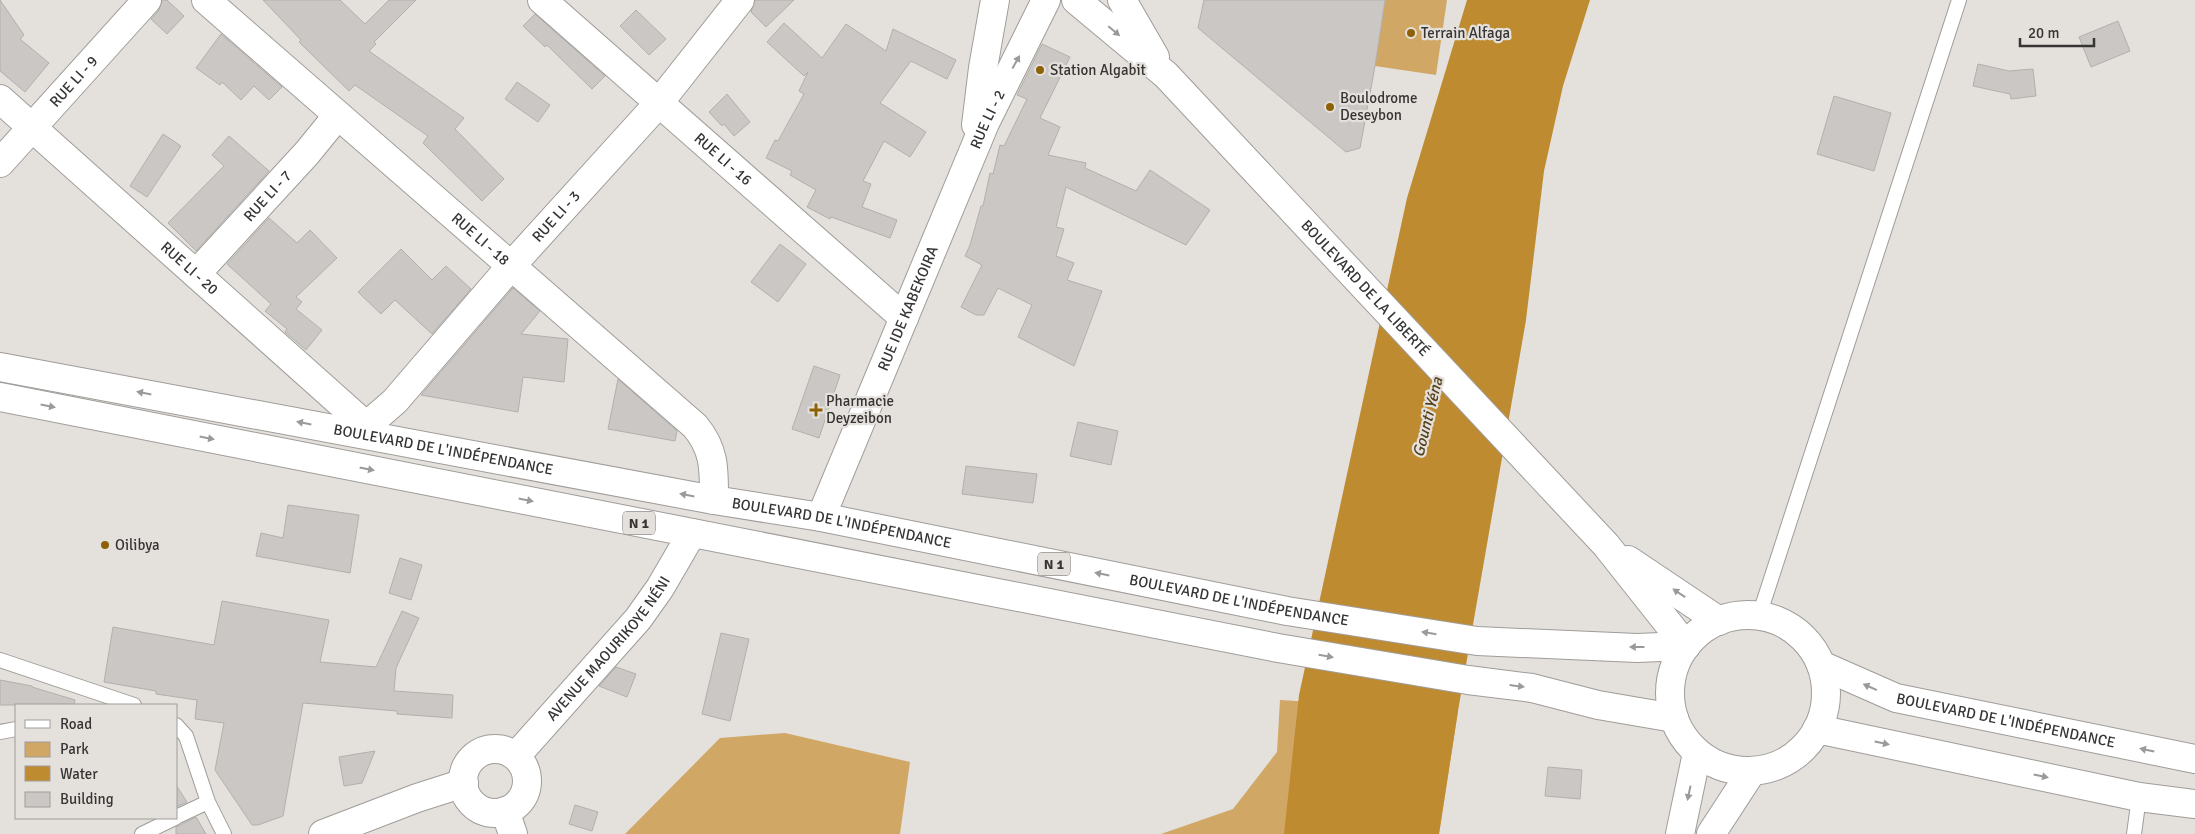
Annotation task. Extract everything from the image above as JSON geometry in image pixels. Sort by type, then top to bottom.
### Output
[{"type":"main road","name":"RUE LI - 9","points":[[0,163],[147,0]]},
{"type":"main road","name":"RUE LI - 18","points":[[206,0],[695,426],[705,438],[714,464],[714,500]]},
{"type":"main road","name":"RUE LI - 16","points":[[542,0],[658,104],[904,318]]},
{"type":"main road","name":"RUE LI - 3","points":[[355,427],[380,415],[395,400],[512,265],[658,104],[740,0]]},
{"type":"main road","name":"RUE LI - 2","points":[[972,154],[983,68],[995,0]]},
{"type":"main road","name":"RUE LI - 2","points":[[972,154],[992,108],[1046,0]]},
{"type":"main road","name":"BOULEVARD DE LA LIBERTÉ","points":[[1076,0],[1166,75],[1606,545],[1686,646]]},
{"type":"main road","name":"BOULEVARD DE LA LIBERTÉ","points":[[1122,0],[1166,75]]},
{"type":"main road","name":"RUE LI - 20","points":[[0,99],[196,274],[355,427]]},
{"type":"main road","name":"RUE LI - 7","points":[[196,274],[307,153],[338,115]]},
{"type":"main road","name":"RUE IDE KABEKOIRA","points":[[821,517],[972,154]]},
{"type":"main road","name":"BOULEVARD DE L'INDÉPENDANCE","points":[[0,368],[355,427],[714,500],[821,517],[1287,611],[1477,640],[1638,648],[1686,646]]},
{"type":"main road","name":"N 1","points":[[0,397],[1278,648],[1468,680],[1532,688],[1598,705],[1674,718]]},
{"type":"main road","name":"AVENUE MAOURIKOYE NÉNI","points":[[516,756],[638,619],[660,588],[692,533]]},
{"type":"main road","name":"BOULEVARD DE LA LIBERTÉ","points":[[1606,545],[1719,621]]},
{"type":"main road","points":[[1739,616],[1759,616],[1779,622],[1796,632],[1811,647],[1821,665],[1826,686],[1825,708],[1817,729],[1806,746],[1790,759],[1772,767],[1752,771],[1737,770],[1722,767],[1697,753],[1683,737],[1674,718],[1670,700],[1671,680],[1676,662],[1695,636],[1719,621],[1739,616]]},
{"type":"main road","name":"BOULEVARD DE L'INDÉPENDANCE","points":[[1821,665],[1896,698],[2195,759]]},
{"type":"main road","points":[[1817,729],[2140,797],[2195,804]]},
{"type":"main road","points":[[486,750],[506,751],[516,756],[526,772],[526,791],[509,823],[477,807],[466,793],[464,773],[476,755],[486,750]]},
{"type":"main road","points":[[1680,834],[1697,753]]},
{"type":"main road","points":[[1711,834],[1752,771]]},
{"type":"main road","points":[[323,834],[417,798],[464,783]]},
{"type":"lane","points":[[1759,616],[1959,0]]},
{"type":"lane","points":[[0,660],[127,704]]},
{"type":"lane","points":[[178,726],[186,736],[208,802],[224,834]]},
{"type":"lane","points":[[0,732],[15,729]]},
{"type":"lane","points":[[2134,834],[2140,797]]},
{"type":"lane","points":[[178,817],[208,802]]},
{"type":"lane","points":[[142,834],[174,819]]},
{"type":"green space","name":"Terrain Alfaga","points":[[1385,0],[1447,0],[1436,75],[1375,66]]},
{"type":"green space","points":[[1280,700],[1458,711],[1439,834],[1161,834],[1233,809],[1277,752]]},
{"type":"green space","points":[[785,733],[910,762],[900,834],[625,834],[720,738]]},
{"type":"water","name":"Gounti Yéna","points":[[1467,0],[1590,0],[1563,86],[1544,171],[1526,320],[1458,711],[1439,834],[1284,834],[1299,695],[1407,198]]},
{"type":"building","points":[[0,0],[24,35],[20,39],[49,63],[25,92],[0,71]]},
{"type":"building","points":[[162,0],[167,0],[184,16],[167,34],[151,19],[159,10]]},
{"type":"building","points":[[263,0],[340,0],[365,24],[389,0],[416,0],[374,42],[376,44],[369,51],[464,118],[455,129],[504,179],[482,201],[423,143],[428,136],[355,85],[349,91],[299,42],[301,40]]},
{"type":"building","points":[[755,0],[794,0],[766,27],[751,12]]},
{"type":"building","name":"Boulodrome Deseybon","points":[[1204,0],[1385,0],[1360,148],[1346,152],[1198,28]]},
{"type":"building","points":[[636,10],[666,39],[649,55],[620,26]]},
{"type":"building","points":[[535,14],[605,76],[592,89],[547,45],[545,47],[523,26]]},
{"type":"building","points":[[2118,21],[2130,51],[2091,67],[2079,37]]},
{"type":"building","points":[[784,23],[822,58],[846,24],[886,51],[893,29],[956,60],[947,79],[911,61],[880,103],[926,132],[910,157],[884,141],[863,181],[871,184],[862,207],[897,220],[890,238],[831,217],[830,219],[807,207],[816,190],[790,175],[792,171],[766,158],[775,140],[778,141],[804,94],[799,91],[808,72],[804,76],[767,42]]},
{"type":"building","points":[[221,34],[282,87],[269,100],[254,86],[241,100],[222,82],[220,85],[196,68]]},
{"type":"building","points":[[1042,44],[1070,57],[1040,118],[1060,127],[1048,155],[1086,163],[1085,168],[1136,191],[1150,170],[1210,210],[1186,245],[1066,187],[1056,227],[1064,229],[1056,256],[1074,263],[1067,280],[1102,291],[1074,366],[1018,337],[1032,305],[998,288],[984,315],[976,315],[961,307],[982,265],[965,256],[981,206],[983,206],[990,173],[993,174],[1000,145],[1004,146],[1027,99],[1017,95]]},
{"type":"building","points":[[1978,64],[2009,71],[2033,69],[2036,96],[2011,99],[2010,94],[1973,86]]},
{"type":"building","points":[[517,82],[550,105],[538,122],[505,99]]},
{"type":"building","points":[[727,94],[750,122],[734,136],[724,124],[722,126],[709,112]]},
{"type":"building","points":[[1834,96],[1891,113],[1874,171],[1817,154]]},
{"type":"building","points":[[163,134],[181,146],[147,197],[130,186]]},
{"type":"building","points":[[229,136],[269,171],[196,251],[168,223],[224,166],[212,155]]},
{"type":"building","points":[[269,218],[297,243],[310,230],[337,258],[296,297],[302,302],[296,309],[322,330],[306,350],[285,332],[287,329],[265,311],[271,304],[227,264]]},
{"type":"building","points":[[780,244],[806,264],[778,302],[751,282]]},
{"type":"building","points":[[401,249],[432,280],[446,266],[471,289],[432,334],[395,300],[381,314],[358,292]]},
{"type":"building","points":[[513,288],[540,311],[521,334],[568,339],[564,382],[523,377],[518,412],[421,395]]},
{"type":"building","points":[[814,366],[840,375],[819,438],[792,429]]},
{"type":"building","points":[[618,379],[677,431],[675,441],[608,429]]},
{"type":"building","points":[[1078,422],[1118,431],[1111,465],[1070,456]]},
{"type":"building","points":[[966,466],[1037,474],[1033,503],[962,494]]},
{"type":"building","points":[[288,505],[359,515],[350,573],[256,556],[261,533],[283,538]]},
{"type":"building","points":[[400,558],[422,565],[411,600],[389,593]]},
{"type":"building","points":[[222,601],[329,620],[320,662],[376,667],[402,611],[419,618],[396,668],[394,691],[453,695],[452,718],[397,714],[397,711],[303,703],[283,816],[258,825],[252,825],[215,770],[224,723],[195,719],[197,700],[156,694],[156,691],[104,682],[113,627],[214,645]]},
{"type":"building","points":[[721,633],[749,639],[730,721],[702,714]]},
{"type":"building","points":[[616,667],[636,674],[627,697],[599,686]]},
{"type":"building","points":[[0,680],[32,686],[75,700],[74,704],[0,705]]},
{"type":"building","points":[[375,751],[362,783],[344,786],[339,757]]},
{"type":"building","points":[[1548,767],[1582,770],[1580,799],[1545,796]]},
{"type":"building","points":[[178,788],[187,802],[178,806]]},
{"type":"building","points":[[575,805],[598,812],[592,831],[569,824]]},
{"type":"building","points":[[196,817],[206,834],[176,834],[176,827]]},
{"type":"place","name":"Terrain Alfaga","points":[[1411,33]]},
{"type":"place","name":"Station Algabit","points":[[1040,70]]},
{"type":"place","name":"Boulodrome Deseybon","points":[[1330,107]]},
{"type":"place","name":"Pharmacie Deyzeibon","points":[[816,410]]},
{"type":"place","name":"Oilibya","points":[[105,545]]}]
